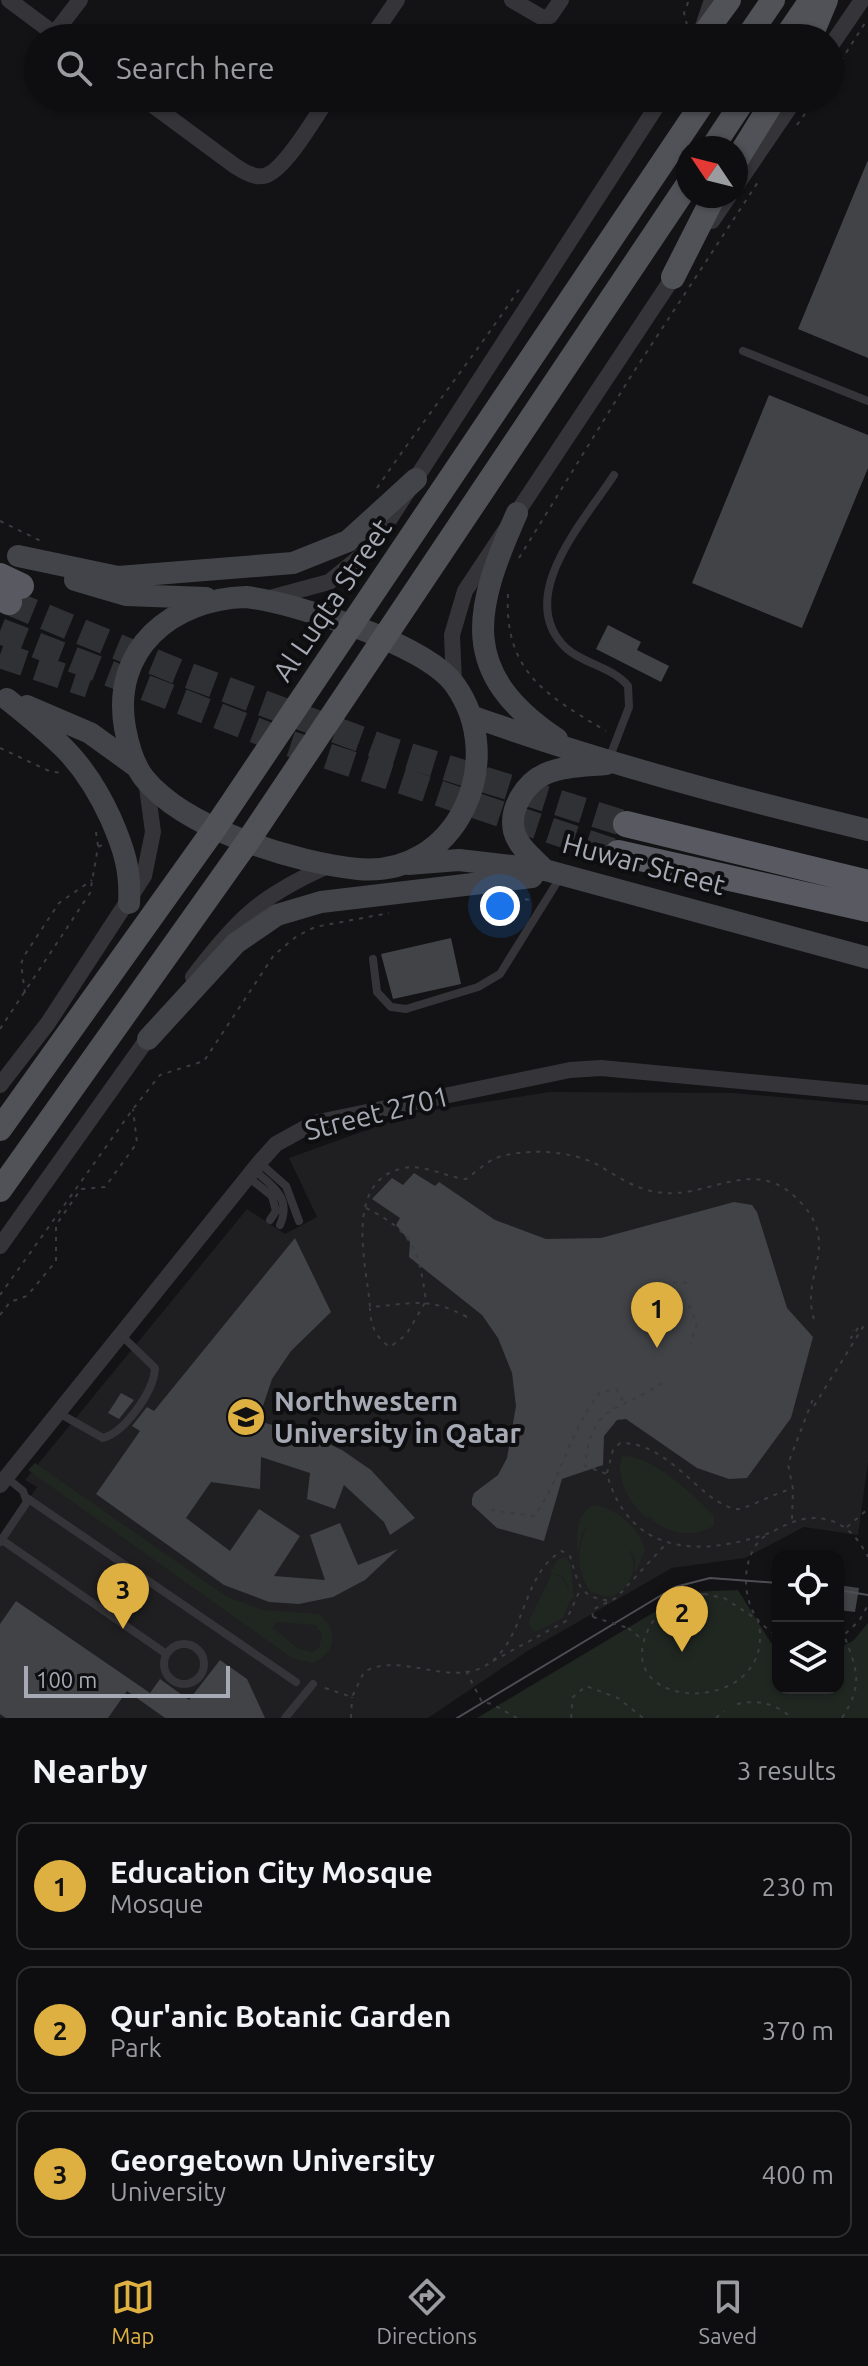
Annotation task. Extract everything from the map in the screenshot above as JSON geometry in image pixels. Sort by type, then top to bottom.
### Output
[{"type":"highway","name":"Huwar Street","points":[[626,824],[868,883]]},
{"type":"highway","name":"Huwar Street","points":[[618,853],[868,909]]},
{"type":"main road","points":[[708,24],[729,0]]},
{"type":"main road","points":[[757,24],[773,0]]},
{"type":"main road","points":[[795,24],[811,0]]},
{"type":"main road","points":[[816,24],[826,0]]},
{"type":"main road","name":"Al Luqta Street","points":[[0,1129],[215,828],[697,112]]},
{"type":"main road","points":[[720,136],[736,112]]},
{"type":"main road","points":[[748,142],[766,112]]},
{"type":"main road","points":[[0,1190],[248,841],[676,202]]},
{"type":"main road","points":[[673,277],[708,208]]},
{"type":"main road","points":[[8,578],[118,577],[293,563],[348,541],[416,479]]},
{"type":"main road","points":[[517,513],[485,594],[482,623],[484,648],[503,692],[544,731],[575,751]]},
{"type":"main road","points":[[8,578],[119,594],[265,599],[384,639],[433,665],[454,683],[471,716],[478,741],[478,768],[467,805],[444,838],[423,854],[399,864]]},
{"type":"main road","points":[[141,774],[122,709],[123,686],[132,663],[145,640],[166,621],[223,598]]},
{"type":"main road","points":[[3,698],[75,757],[95,784],[129,868],[129,903]]},
{"type":"main road","name":"Huwar Street","points":[[3,698],[90,733],[168,799],[215,828],[328,866],[365,869],[459,860],[553,873],[868,958]]},
{"type":"main road","points":[[471,716],[607,763],[724,796],[868,830]]},
{"type":"main road","points":[[553,873],[522,846],[514,831],[514,815],[520,799],[529,785],[543,775],[607,763]]},
{"type":"main road","points":[[148,1039],[236,943],[277,915],[300,906],[553,873]]},
{"type":"street","points":[[9,0],[41,24]]},
{"type":"street","points":[[65,24],[80,0]]},
{"type":"street","points":[[381,24],[397,0]]},
{"type":"street","points":[[512,0],[543,18],[550,16],[561,0]]},
{"type":"street","points":[[702,24],[712,0]]},
{"type":"street","points":[[844,26],[862,0]]},
{"type":"street","points":[[162,112],[242,170],[262,176],[274,172],[283,162],[318,112]]},
{"type":"street","name":"Al Luqta Street","points":[[265,599],[329,582],[371,548],[653,112]]},
{"type":"street","points":[[748,168],[786,112]]},
{"type":"street","points":[[454,683],[456,614],[465,591],[721,208]]},
{"type":"street","points":[[0,1085],[48,1023],[129,903],[150,860],[153,832],[141,774]]},
{"type":"street","points":[[0,1246],[224,935],[246,911],[283,887],[328,866]]},
{"type":"street","name":"Street 2701","points":[[3,1481],[253,1170],[276,1144],[314,1123],[570,1070],[601,1068],[868,1093]]},
{"type":"lane","points":[[743,351],[868,401]]},
{"type":"lane","points":[[607,763],[630,700],[628,686],[618,676],[566,648],[549,621],[546,600],[555,566],[614,475]]},
{"type":"lane","points":[[373,959],[377,992],[391,1007],[406,1009],[478,987],[508,964],[545,903],[553,873]]},
{"type":"lane","points":[[253,1170],[275,1201],[276,1211],[270,1220]]},
{"type":"lane","points":[[253,1170],[286,1186],[299,1221]]},
{"type":"lane","points":[[253,1170],[282,1197],[285,1210],[280,1225]]},
{"type":"lane","points":[[57,1412],[103,1438],[122,1427],[143,1396],[155,1368],[120,1334]]},
{"type":"lane","points":[[3,1481],[296,1682]]},
{"type":"lane","points":[[27,1498],[24,1510],[1,1541],[165,1653]]},
{"type":"lane","points":[[181,1645],[199,1652],[206,1664],[201,1677],[186,1684],[174,1680],[163,1664],[165,1653],[181,1645]]},
{"type":"lane","points":[[285,1718],[313,1684]]},
{"type":"path","points":[[689,0],[684,13],[690,24]]},
{"type":"path","points":[[794,128],[806,112]]},
{"type":"path","points":[[515,565],[631,376],[756,189],[762,170]]},
{"type":"path","points":[[372,495],[433,405],[469,364],[523,283]]},
{"type":"path","points":[[0,521],[44,542]]},
{"type":"path","points":[[508,593],[510,636],[530,677],[552,698],[617,738]]},
{"type":"path","points":[[0,748],[59,773],[68,771],[75,757]]},
{"type":"path","points":[[0,1029],[90,893],[98,847],[119,839]]},
{"type":"path","points":[[25,994],[21,964],[24,956],[59,903],[93,880]]},
{"type":"path","points":[[510,898],[545,903]]},
{"type":"path","points":[[0,1295],[75,1186],[160,1075],[204,1061],[265,967],[297,936],[326,924],[400,911]]},
{"type":"path","points":[[75,1186],[81,1189],[105,1187],[137,1143],[133,1109]]},
{"type":"path","points":[[365,1208],[389,1220],[413,1244],[426,1301],[417,1322],[398,1344],[390,1347],[380,1341],[372,1326],[360,1242],[365,1208],[381,1181],[393,1172],[417,1168],[466,1179],[493,1159],[521,1154],[571,1156],[594,1162],[634,1186],[664,1194],[736,1179],[767,1180],[793,1195],[817,1230],[820,1248],[817,1273],[807,1299],[814,1319]]},
{"type":"path","points":[[0,1315],[10,1302],[27,1296],[56,1261],[56,1225],[81,1189]]},
{"type":"path","points":[[687,1283],[677,1281],[662,1285],[643,1297],[645,1304],[678,1301],[690,1307],[697,1323],[690,1344]]},
{"type":"path","points":[[370,1307],[426,1301],[443,1304],[467,1317]]},
{"type":"path","points":[[792,1520],[793,1489],[788,1464],[812,1410],[863,1327],[860,1325],[851,1338],[853,1330]]},
{"type":"path","points":[[607,1474],[585,1466],[588,1440],[603,1414],[662,1383]]},
{"type":"path","points":[[491,1510],[534,1516],[545,1501],[570,1439],[600,1392],[616,1389],[625,1405]]},
{"type":"path","points":[[812,1410],[814,1396]]},
{"type":"path","points":[[772,1532],[720,1547],[665,1545],[624,1513],[607,1474],[613,1450],[620,1443],[635,1444],[681,1469],[721,1502],[737,1510],[749,1508],[777,1491],[793,1489]]},
{"type":"path","points":[[846,1527],[868,1509]]},
{"type":"path","points":[[762,1661],[758,1620],[746,1595],[747,1565],[761,1538],[792,1520],[807,1516],[831,1520],[846,1527],[868,1557]]},
{"type":"path","points":[[643,1640],[628,1628],[593,1617],[592,1610],[611,1601],[642,1574],[665,1545]]},
{"type":"path","points":[[492,1661],[554,1556],[562,1551],[570,1556],[581,1589],[592,1598],[611,1601]]},
{"type":"path","points":[[351,1718],[357,1681],[373,1666],[466,1671],[481,1669],[566,1621],[581,1589]]},
{"type":"path","points":[[652,1685],[643,1658],[643,1640],[653,1620],[667,1606],[685,1597],[704,1594],[724,1598],[772,1632]]},
{"type":"path","points":[[842,1718],[855,1695],[858,1674],[844,1635],[859,1621],[868,1605]]},
{"type":"path","points":[[466,1671],[482,1702],[517,1718]]},
{"type":"path","points":[[313,1684],[352,1697]]},
{"type":"path","points":[[571,1718],[573,1697],[586,1686],[618,1698],[643,1718]]},
{"type":"path","points":[[716,1718],[745,1697]]},
{"type":"path","points":[[710,1714],[738,1703],[761,1702],[781,1709],[792,1718]]},
{"type":"shaded area","points":[[550,1092],[733,1093],[868,1105],[868,1462],[858,1535],[804,1527],[745,1558],[672,1568],[529,1650],[428,1718],[0,1718],[0,1541],[37,1487],[25,1480],[247,1209],[285,1234],[317,1217],[289,1158],[414,1113]]},
{"type":"shaded area","points":[[622,1456],[646,1462],[672,1478],[714,1516],[714,1525],[706,1530],[688,1533],[661,1526],[647,1514],[650,1520],[647,1518],[635,1506],[622,1482]]},
{"type":"shaded area","points":[[35,1463],[227,1597],[263,1610],[319,1614],[330,1627],[331,1647],[313,1663],[292,1658],[28,1470]],"holes":[[[276,1622],[316,1625],[322,1635],[319,1648],[312,1652],[298,1649],[273,1628]]]},
{"type":"shaded area","points":[[595,1505],[611,1510],[626,1521],[638,1535],[645,1551],[635,1573],[635,1558],[627,1544],[633,1559],[632,1575],[624,1588],[610,1597],[591,1592],[580,1567],[580,1549],[589,1524],[582,1533],[578,1552],[579,1524],[584,1513]]},
{"type":"shaded area","points":[[566,1558],[571,1564],[574,1600],[571,1598],[563,1618],[535,1632],[529,1621],[552,1574],[562,1577],[572,1596],[563,1576],[550,1573],[558,1559]]},
{"type":"shaded area","points":[[738,1590],[772,1643],[772,1694],[844,1694],[844,1645],[853,1641],[868,1623],[868,1718],[477,1718],[688,1592]]},
{"type":"building","points":[[868,160],[868,358],[798,329]]},
{"type":"building","points":[[769,395],[868,435],[868,468],[802,628],[692,583]]},
{"type":"building","points":[[608,625],[641,642],[637,650],[669,666],[661,682],[596,649]]},
{"type":"building","points":[[451,938],[461,984],[393,999],[381,954]]},
{"type":"building","points":[[414,1173],[435,1186],[439,1182],[495,1220],[546,1239],[601,1238],[734,1202],[752,1205],[757,1212],[787,1308],[813,1337],[791,1418],[747,1478],[729,1479],[697,1468],[626,1419],[617,1420],[604,1436],[603,1465],[562,1479],[544,1541],[497,1528],[472,1505],[472,1499],[474,1493],[498,1475],[507,1458],[516,1406],[512,1373],[498,1338],[482,1315],[409,1257],[410,1242],[396,1225],[400,1218],[372,1199],[392,1178],[403,1185]]},
{"type":"building","points":[[295,1238],[331,1312],[291,1351],[272,1379],[258,1421],[309,1435],[342,1450],[371,1470],[415,1518],[390,1535],[384,1522],[344,1485],[335,1509],[307,1499],[310,1473],[261,1457],[260,1489],[211,1482],[186,1518],[230,1551],[259,1509],[300,1536],[274,1576],[325,1580],[310,1535],[340,1523],[358,1565],[398,1549],[365,1580],[333,1597],[299,1604],[269,1602],[224,1585],[96,1494],[140,1431],[132,1426],[147,1407],[154,1411]]},
{"type":"building","points":[[121,1393],[134,1400],[119,1419],[108,1413]]},
{"type":"building","points":[[844,1586],[859,1588],[855,1612],[844,1611]]},
{"type":"building","points":[[16,1601],[150,1693],[160,1679],[189,1700],[220,1660],[247,1679],[265,1718],[165,1718],[127,1691],[108,1718],[6,1718],[0,1714],[0,1624]]},
{"type":"tunnel","points":[[9,602],[179,672],[387,749],[626,824]]},
{"type":"tunnel","points":[[0,631],[288,743],[618,853]]},
{"type":"tunnel","points":[[0,655],[89,685]]},
{"type":"tram line","points":[[457,1718],[675,1587],[710,1578],[772,1583]]},
{"type":"tram line","points":[[844,1591],[868,1595]]},
{"type":"place","name":"Education City Mosque","points":[[657,1348]]},
{"type":"place","name":"Northwestern University in Qatar","points":[[246,1417]]},
{"type":"place","name":"Georgetown University","points":[[123,1629]]},
{"type":"place","name":"Qur'anic Botanic Garden","points":[[682,1652]]}]
